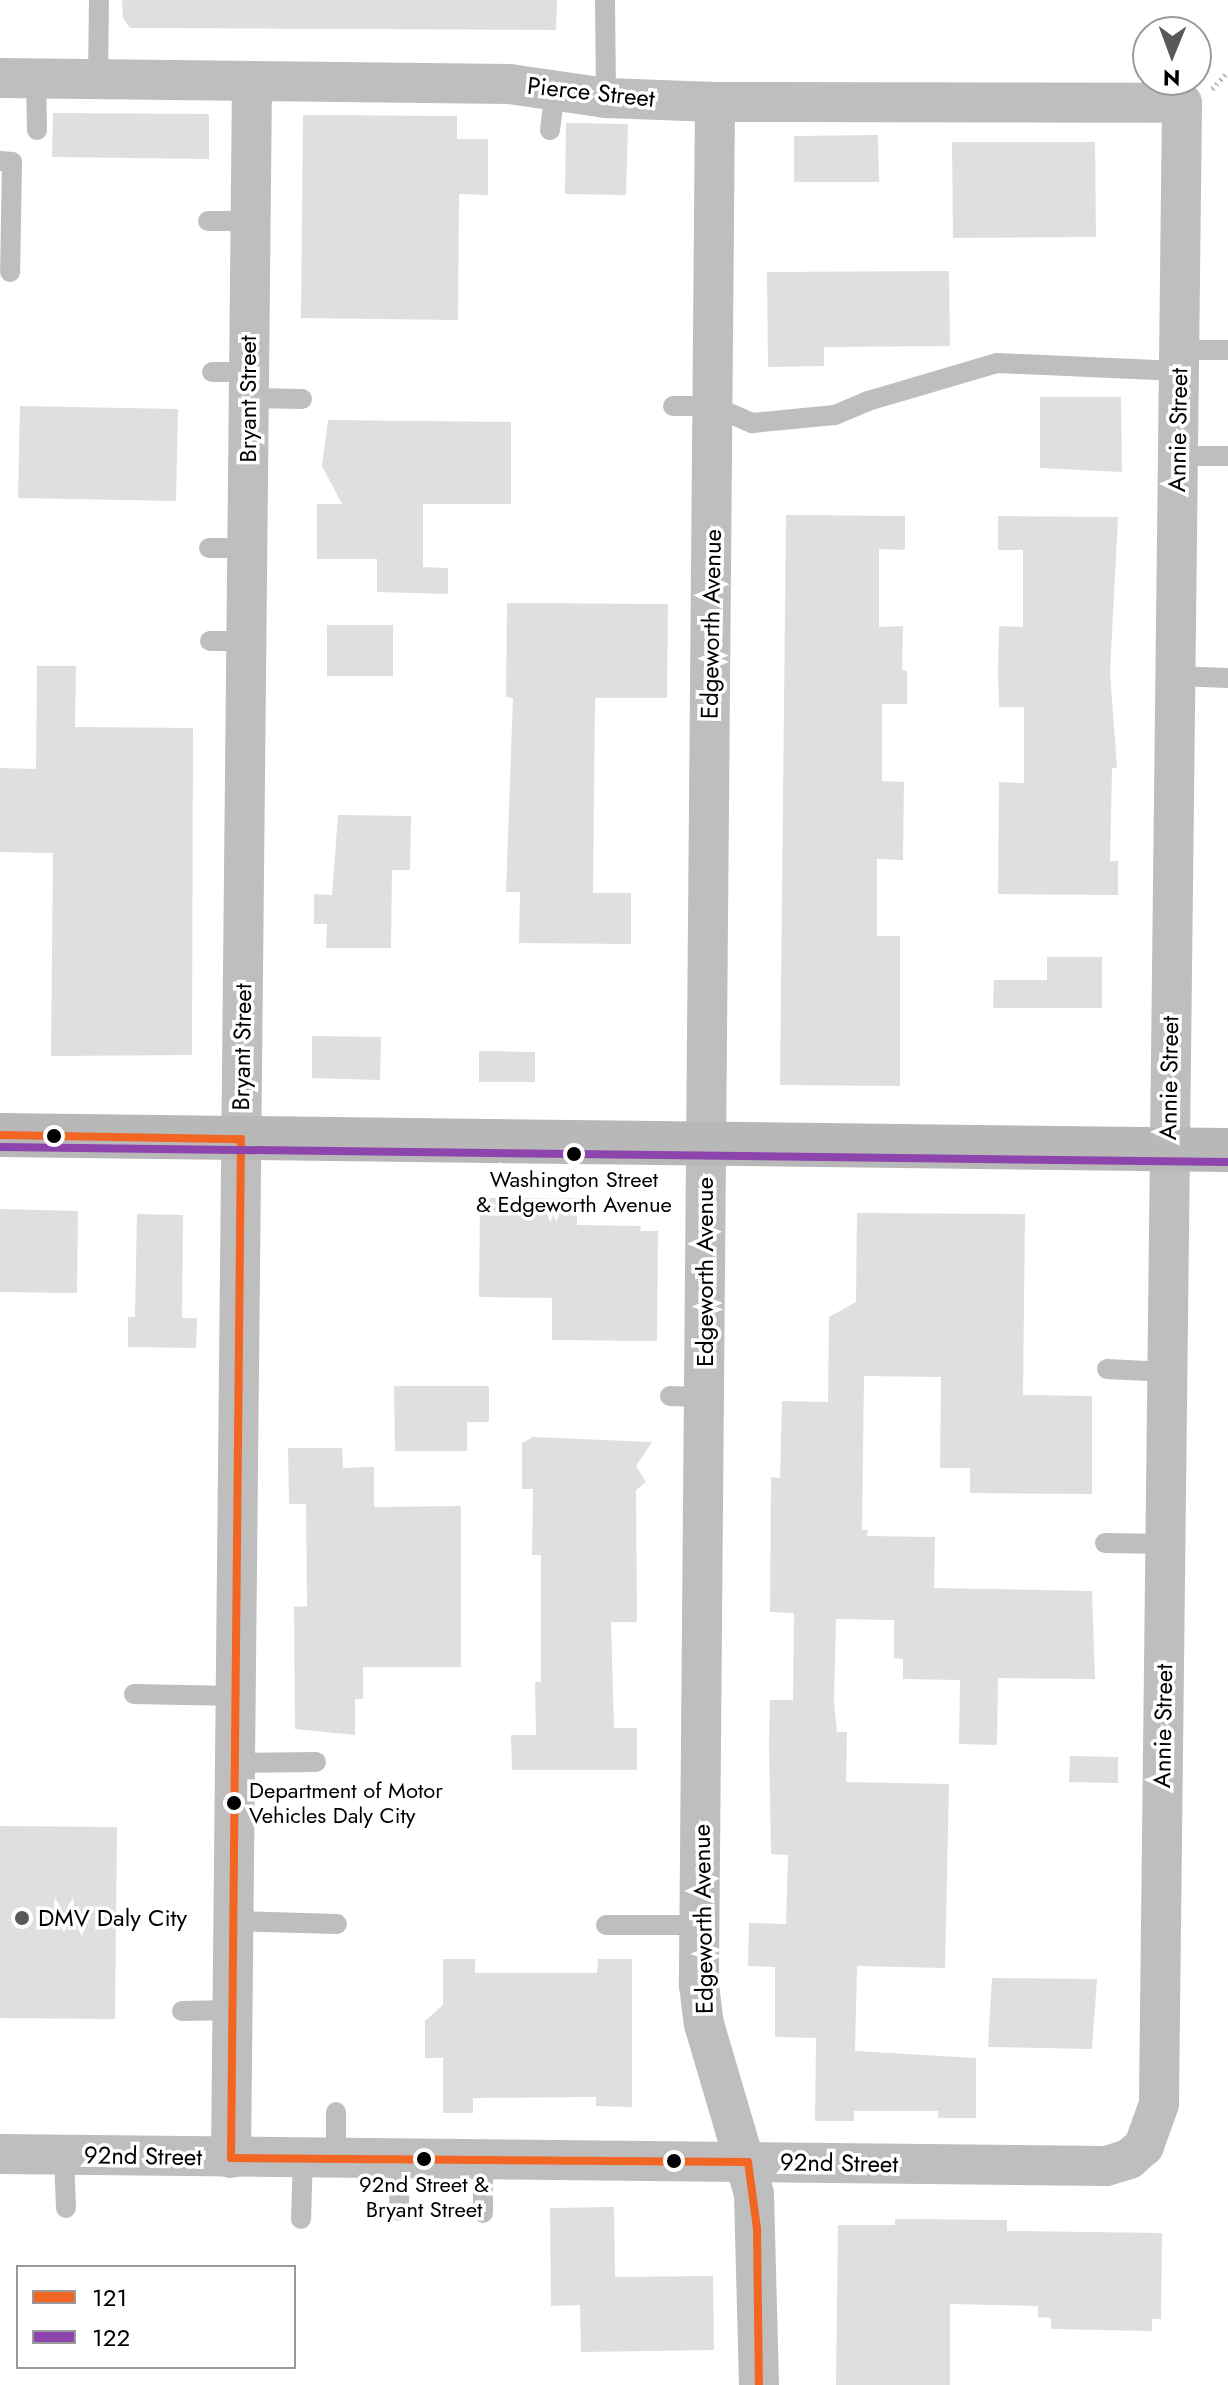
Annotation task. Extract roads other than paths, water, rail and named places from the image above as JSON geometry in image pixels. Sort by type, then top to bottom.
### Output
[{"type":"street","name":"Pierce Street","points":[[18,78],[510,84],[606,98],[715,102],[1182,103]]},
{"type":"street","name":"Bryant Street","points":[[231,2158],[241,1139],[228,548],[236,380],[250,221],[252,81]]},
{"type":"street","name":"Edgeworth Avenue","points":[[715,102],[706,1144],[687,1397],[704,2024],[748,2162],[757,2229],[759,2385]]},
{"type":"street","name":"Annie Street","points":[[1144,2146],[1159,2104],[1182,103]]},
{"type":"street","points":[[0,1135],[1228,1150]]},
{"type":"street","name":"92nd Street","points":[[0,2154],[1106,2166],[1129,2159],[1144,2146]]},
{"type":"lane","points":[[98,79],[99,0]]},
{"type":"lane","points":[[605,0],[606,98]]},
{"type":"lane","points":[[18,78],[37,130]]},
{"type":"lane","points":[[550,130],[555,90]]},
{"type":"lane","points":[[0,161],[12,162],[10,272]]},
{"type":"lane","points":[[208,221],[250,221]]},
{"type":"lane","points":[[673,406],[713,406],[752,423],[835,415],[868,401],[997,363],[1179,360],[1228,350]]},
{"type":"lane","points":[[236,380],[302,399]]},
{"type":"lane","points":[[1178,456],[1228,456]]},
{"type":"lane","points":[[1175,676],[1228,678]]},
{"type":"lane","points":[[1107,1369],[1167,1372]]},
{"type":"lane","points":[[1105,1543],[1165,1544]]},
{"type":"lane","points":[[134,1694],[235,1696]]},
{"type":"lane","points":[[234,1763],[316,1762]]},
{"type":"lane","points":[[233,1921],[337,1924]]},
{"type":"lane","points":[[606,1925],[700,1925]]},
{"type":"lane","points":[[182,2011],[232,2010]]},
{"type":"lane","points":[[301,2219],[336,2112]]},
{"type":"lane","points":[[64,2154],[66,2208]]},
{"type":"lane","points":[[399,2211],[400,2159]]},
{"type":"lane","points":[[483,2160],[483,2213]]},
{"type":"place","name":"Washington Street & Edgeworth Avenue","points":[[574,1154]]},
{"type":"place","name":"Department of Motor Vehicles Daly City","points":[[234,1803]]},
{"type":"place","name":"DMV Daly City","points":[[22,1918]]},
{"type":"place","name":"92nd Street & Bryant Street","points":[[424,2159]]}]
